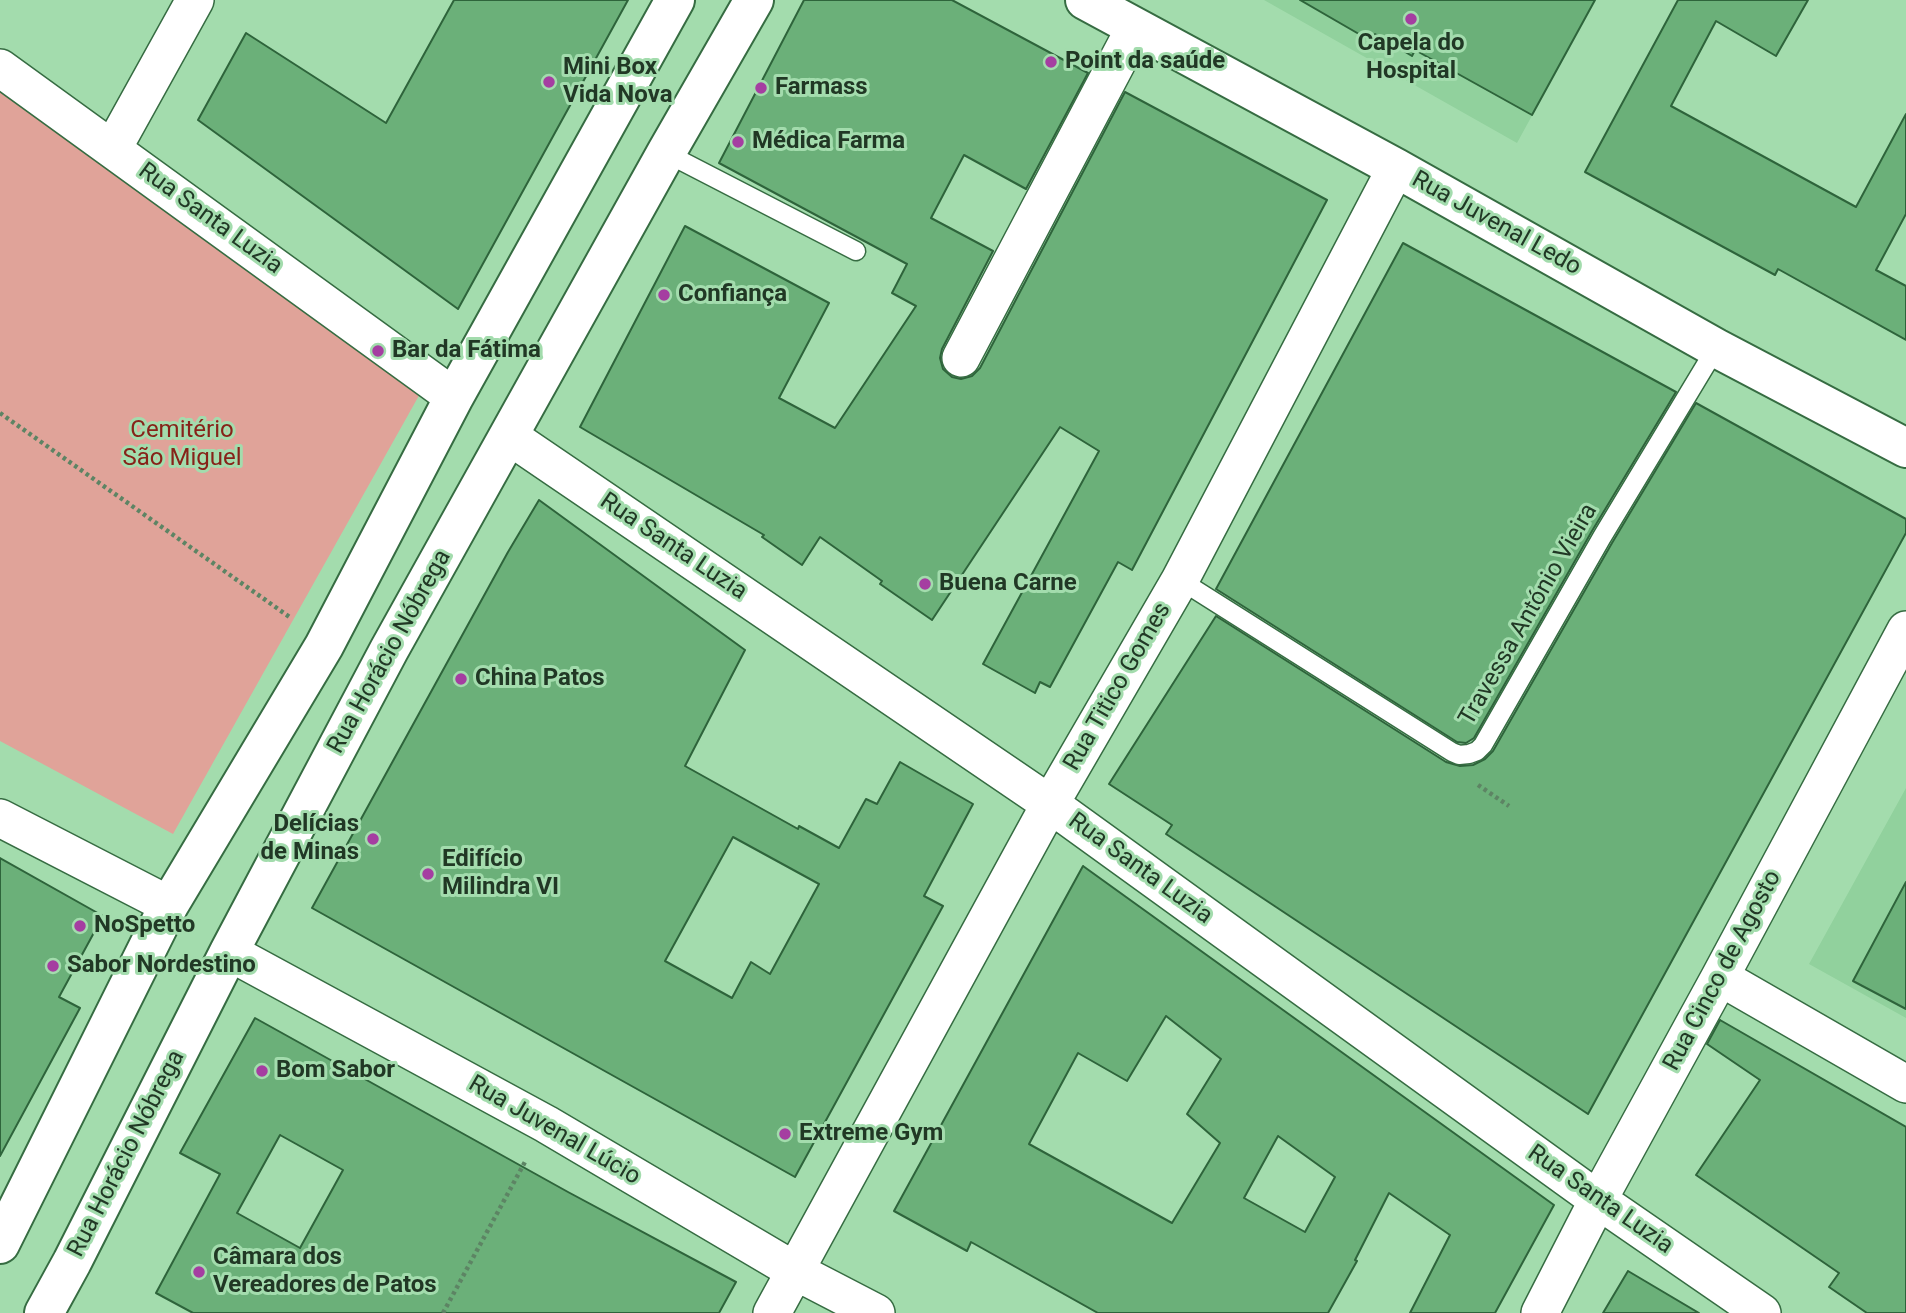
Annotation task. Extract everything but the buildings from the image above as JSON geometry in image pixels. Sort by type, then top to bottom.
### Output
[{"type":"main road","points":[[0,1244],[169,905],[324,646],[454,397],[675,0]]},
{"type":"main road","name":"Rua Horácio Nóbrega","points":[[44,1313],[229,952],[389,650],[754,0]]},
{"type":"main road","name":"Rua Juvenal Ledo","points":[[1085,0],[1396,168],[1716,348],[1906,448]]},
{"type":"street","points":[[113,148],[195,0]]},
{"type":"street","points":[[961,358],[1135,28]]},
{"type":"street","name":"Rua Santa Luzia","points":[[0,68],[454,397]]},
{"type":"street","name":"Rua Titico Gomes","points":[[772,1313],[1050,804],[1180,580],[1396,168]]},
{"type":"street","name":"Rua Santa Luzia","points":[[509,436],[1050,804],[1598,1200],[1762,1313]]},
{"type":"street","name":"Rua Cinco de Agosto","points":[[1540,1313],[1598,1200],[1906,630]]},
{"type":"street","points":[[0,818],[169,905]]},
{"type":"street","name":"Rua Juvenal Lúcio","points":[[229,952],[546,1124],[795,1271],[876,1313]]},
{"type":"street","points":[[1720,977],[1906,1084]]},
{"type":"lane","points":[[666,153],[856,251]]},
{"type":"lane","name":"Travessa António Vieira","points":[[1180,580],[1451,752],[1460,755],[1477,751],[1483,745],[1602,537],[1716,348]]},
{"type":"path","points":[[0,413],[293,619],[324,646]]},
{"type":"path","points":[[443,1313],[546,1124]]},
{"type":"shaded area","points":[[1264,0],[1578,0],[1591,8],[1517,143]]},
{"type":"shaded area","points":[[1906,788],[1906,1018],[1809,964]]},
{"type":"green space","name":"Cemitério São Miguel","points":[[0,91],[421,392],[173,834],[0,741]]},
{"type":"place","name":"Capela do Hospital","points":[[1411,19]]},
{"type":"place","name":"Point da saúde","points":[[1051,62]]},
{"type":"place","name":"Mini Box Vida Nova","points":[[549,82]]},
{"type":"place","name":"Farmass","points":[[761,88]]},
{"type":"place","name":"Médica Farma","points":[[738,142]]},
{"type":"place","name":"Confiança","points":[[664,295]]},
{"type":"place","name":"Bar da Fátima","points":[[378,351]]},
{"type":"place","name":"Buena Carne","points":[[925,584]]},
{"type":"place","name":"China Patos","points":[[461,679]]},
{"type":"place","name":"Delícias de Minas","points":[[373,839]]},
{"type":"place","name":"Edifício Milindra VI","points":[[428,874]]},
{"type":"place","name":"NoSpetto","points":[[80,926]]},
{"type":"place","name":"Sabor Nordestino","points":[[53,966]]},
{"type":"place","name":"Bom Sabor","points":[[262,1071]]},
{"type":"place","name":"Extreme Gym","points":[[785,1134]]},
{"type":"place","name":"Câmara dos Vereadores de Patos","points":[[199,1272]]}]
